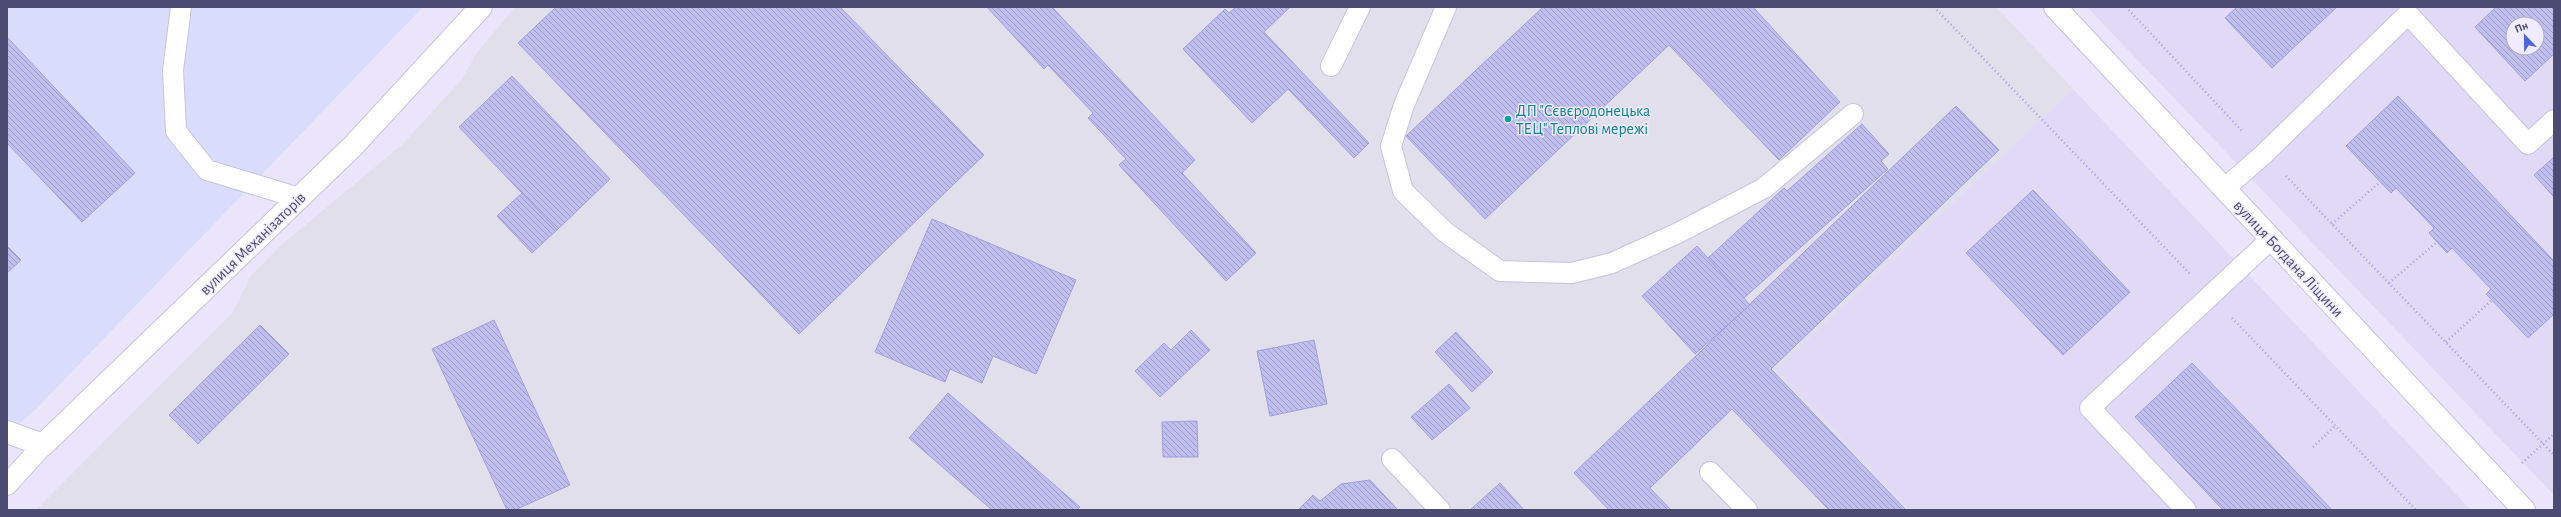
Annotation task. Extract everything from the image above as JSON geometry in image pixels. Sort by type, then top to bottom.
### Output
[{"type":"main road","name":"вулиця Механізаторів","points":[[43,445],[353,146],[481,7]]},
{"type":"main road","name":"вулиця Богдана Ліщини","points":[[2055,7],[2524,510]]},
{"type":"main road","points":[[7,432],[43,445]]},
{"type":"lane","points":[[181,7],[172,70],[176,130],[206,170],[299,198]]},
{"type":"lane","points":[[1331,66],[1360,7]]},
{"type":"lane","points":[[1446,7],[1404,105],[1391,146],[1403,191],[1445,232],[1500,271],[1572,273],[1612,263],[1764,188],[1853,114]]},
{"type":"lane","points":[[2224,189],[2264,154],[2411,11],[2528,144],[2554,120]]},
{"type":"lane","points":[[2186,510],[2090,408],[2209,295],[2271,239]]},
{"type":"lane","points":[[7,485],[43,445]]},
{"type":"lane","points":[[1392,459],[1440,510]]},
{"type":"lane","points":[[1710,472],[1746,510]]},
{"type":"path","points":[[1934,7],[2416,510]]},
{"type":"path","points":[[2126,7],[2264,154],[2554,455]]},
{"type":"path","points":[[2332,224],[2380,182]]},
{"type":"path","points":[[2388,283],[2437,242]]},
{"type":"path","points":[[2446,342],[2492,300]]},
{"type":"path","points":[[2313,447],[2335,426]]},
{"type":"shaded area","points":[[7,7],[423,7],[37,408],[7,435]]},
{"type":"shaded area","points":[[515,7],[1996,7],[2073,89],[1776,369],[1909,510],[36,510],[232,313],[251,276],[279,247],[403,144],[462,79],[477,53]]},
{"type":"shaded area","points":[[2087,7],[2554,7],[2554,495]]},
{"type":"shaded area","points":[[2073,89],[2471,510],[1909,510],[1776,369]]},
{"type":"building","points":[[556,7],[840,7],[984,155],[799,334],[518,43]]},
{"type":"building","points":[[987,7],[1052,7],[1195,160],[1182,173],[1256,253],[1226,281],[1119,165],[1126,159],[1088,118],[1093,113],[1048,65],[1044,69]]},
{"type":"building","points":[[1236,7],[1290,7],[1264,32],[1369,143],[1354,158],[1288,89],[1252,123],[1183,49],[1225,9],[1229,13]]},
{"type":"building","name":"ДП \"Сєвєродонецька ТЕЦ\" Теплові мережі","points":[[1543,7],[1753,7],[1840,102],[1779,160],[1669,45],[1485,219],[1406,136]]},
{"type":"building","points":[[2237,7],[2337,7],[2272,68],[2225,18]]},
{"type":"building","points":[[2496,7],[2554,7],[2554,54],[2525,81],[2475,27]]},
{"type":"building","points":[[7,37],[135,173],[82,222],[7,143]]},
{"type":"building","points":[[512,76],[610,179],[557,230],[459,127]]},
{"type":"building","points":[[2398,96],[2554,261],[2554,314],[2528,338],[2486,294],[2491,289],[2452,248],[2447,253],[2429,233],[2434,228],[2396,188],[2391,193],[2346,146]]},
{"type":"building","points":[[1956,106],[1999,150],[1771,369],[1906,510],[1829,510],[1732,409],[1650,488],[1671,510],[1609,510],[1574,473]]},
{"type":"building","points":[[1862,124],[1889,154],[1881,161],[1888,169],[1744,298],[1708,258],[1784,188],[1787,191]]},
{"type":"building","points":[[2554,157],[2554,197],[2534,175]]},
{"type":"building","points":[[2033,190],[2130,292],[2063,355],[1966,253]]},
{"type":"building","points":[[522,193],[557,230],[532,253],[497,216]]},
{"type":"building","points":[[932,219],[1076,280],[1036,374],[993,356],[982,383],[950,369],[945,382],[875,352]]},
{"type":"building","points":[[7,246],[21,260],[7,273]]},
{"type":"building","points":[[1697,246],[1750,305],[1695,354],[1642,296]]},
{"type":"building","points":[[494,320],[570,485],[515,510],[507,510],[432,349]]},
{"type":"building","points":[[260,325],[289,354],[198,444],[169,415]]},
{"type":"building","points":[[1191,330],[1210,350],[1160,397],[1135,371],[1164,343],[1171,350]]},
{"type":"building","points":[[1456,332],[1493,372],[1472,392],[1435,352]]},
{"type":"building","points":[[1314,340],[1327,404],[1270,416],[1257,351]]},
{"type":"building","points":[[2192,363],[2332,510],[2223,510],[2135,417]]},
{"type":"building","points":[[1449,384],[1470,408],[1432,440],[1411,417]]},
{"type":"building","points":[[948,393],[1080,507],[1077,510],[992,510],[909,438]]},
{"type":"building","points":[[1197,421],[1198,457],[1163,457],[1162,422]]},
{"type":"building","points":[[1370,480],[1398,510],[1328,510],[1326,508],[1324,510],[1298,510],[1313,495],[1320,501],[1341,484]]},
{"type":"building","points":[[1500,483],[1524,510],[1470,510]]},
{"type":"place","name":"ДП \"Сєвєродонецька ТЕЦ\" Теплові мережі","points":[[1508,119]]}]
